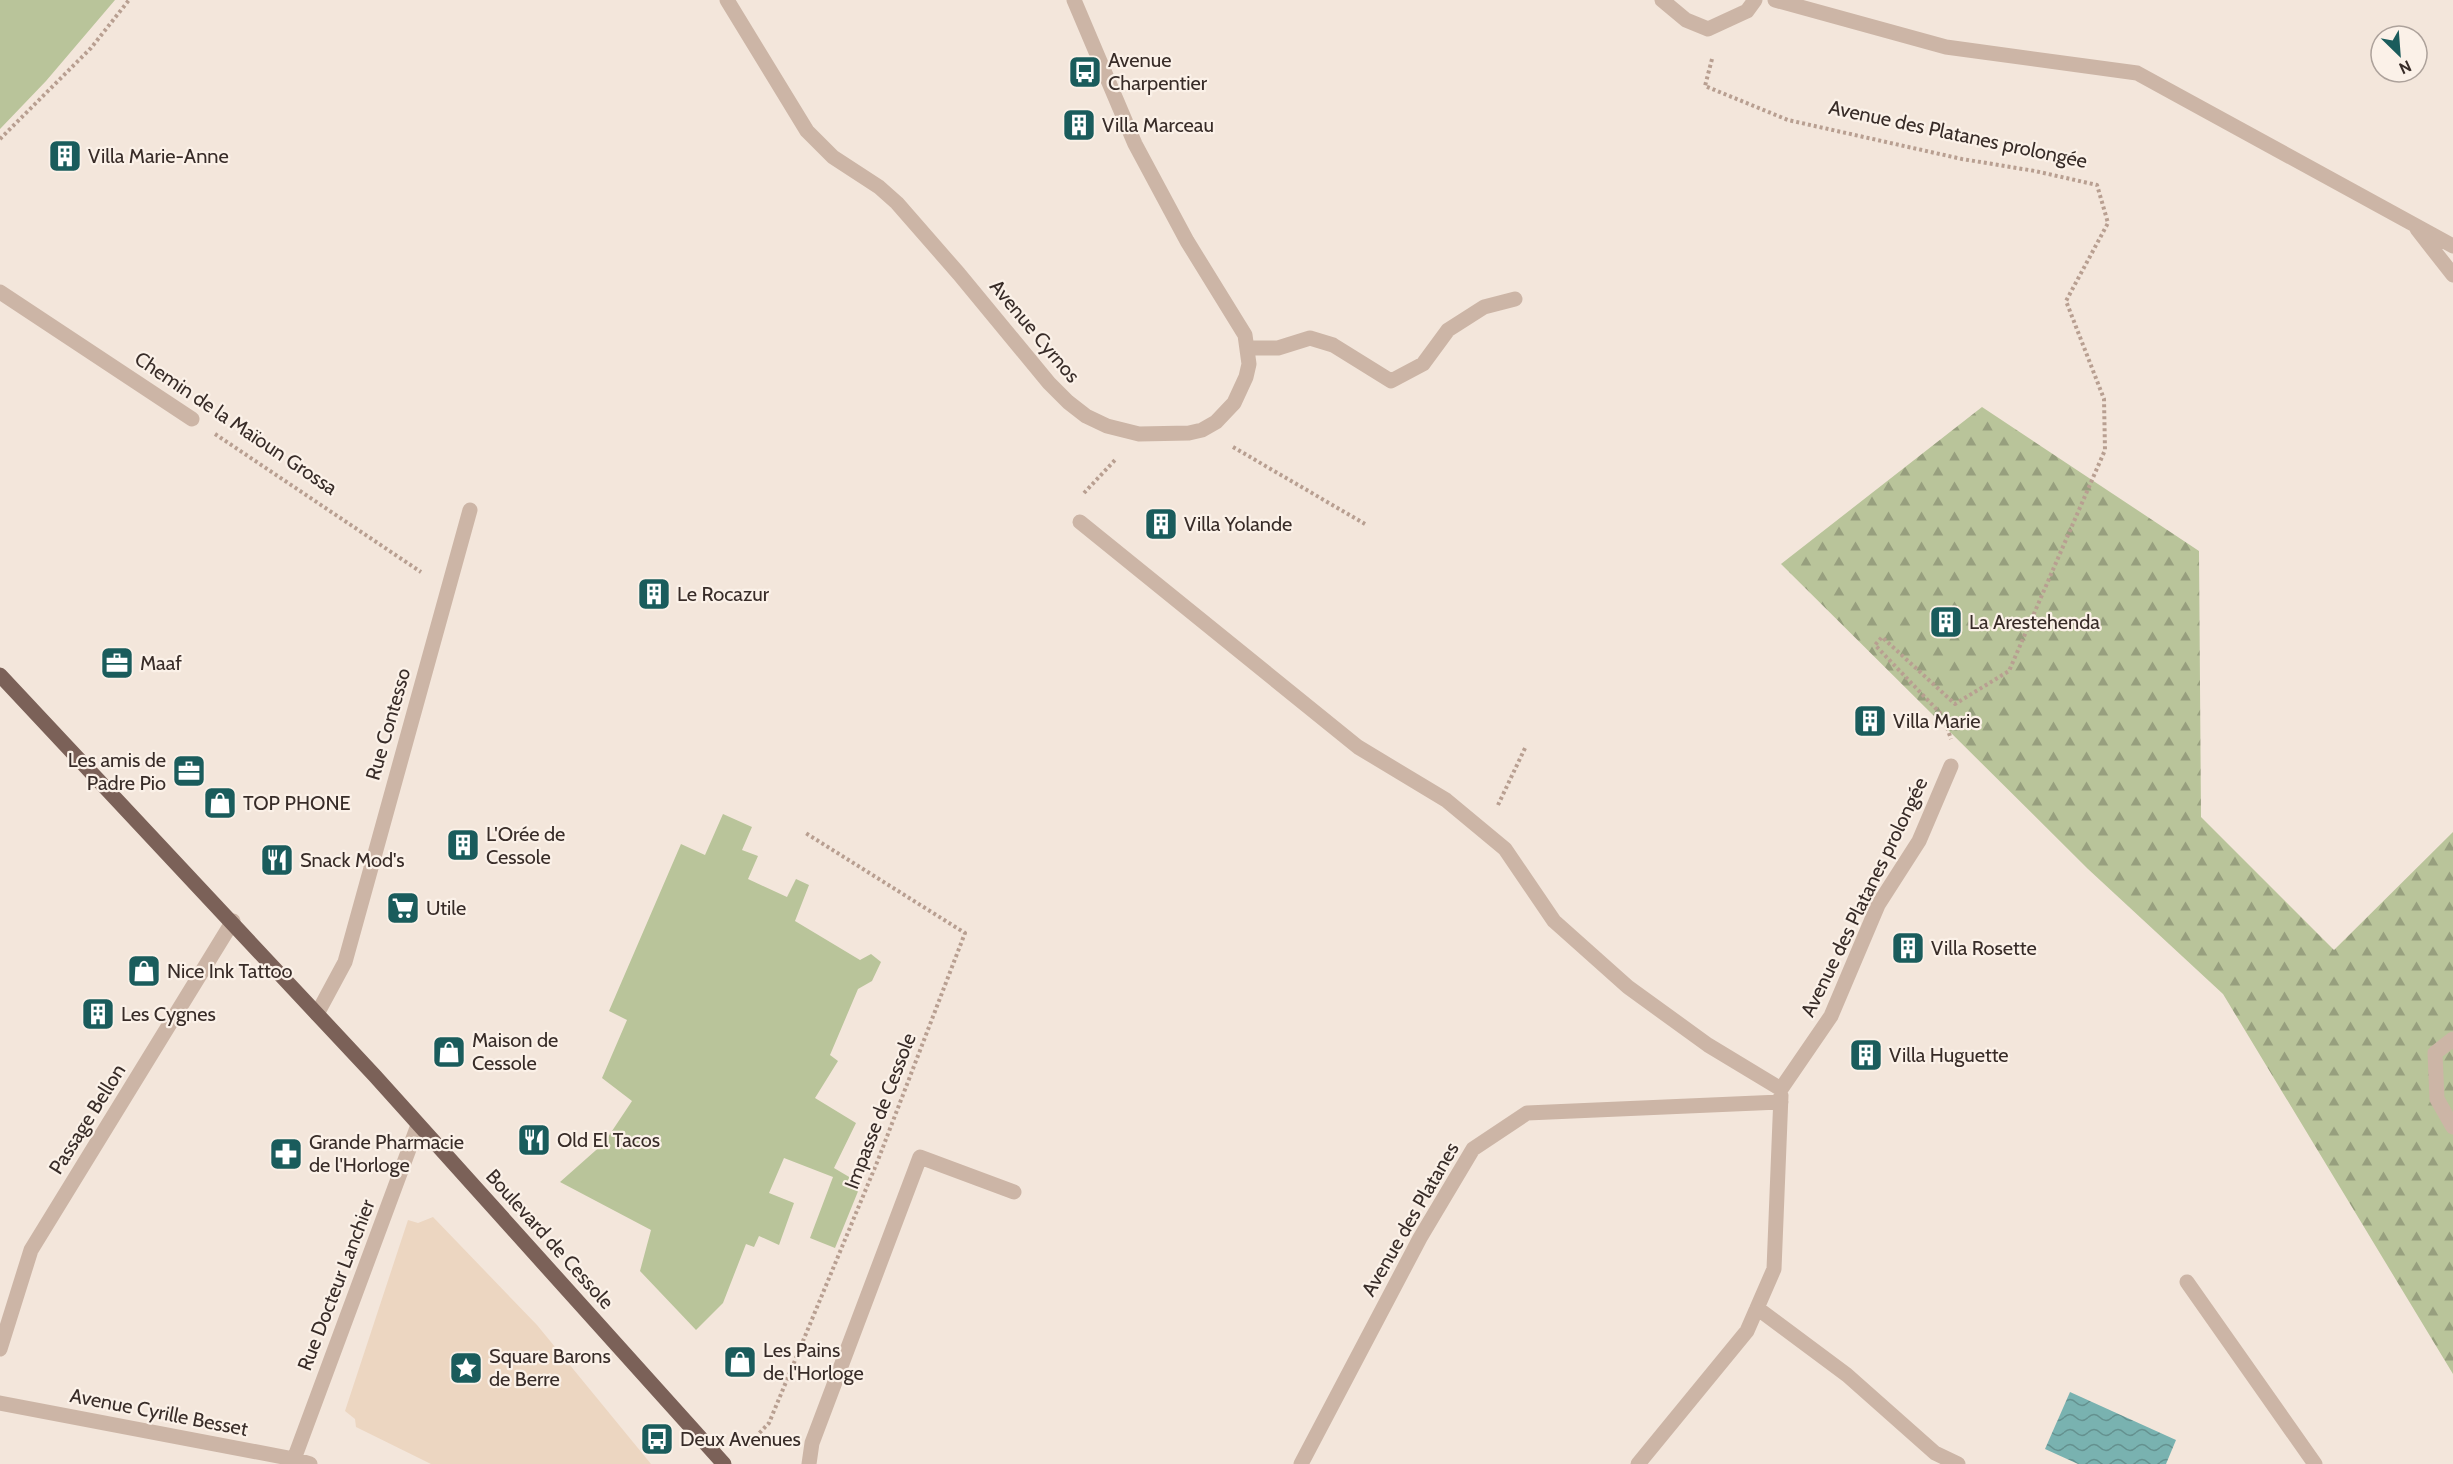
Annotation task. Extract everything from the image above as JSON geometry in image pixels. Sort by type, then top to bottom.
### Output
[{"type":"main road","name":"Boulevard de Cessole","points":[[0,675],[233,921],[724,1464]]},
{"type":"street","name":"Avenue Cyrnos","points":[[727,0],[790,105],[819,144],[833,157],[879,187],[897,203],[1049,383],[1068,402],[1086,416],[1107,426],[1139,434],[1177,434],[1202,429],[1216,422],[1234,403],[1246,377],[1248,348],[1239,323],[1187,242],[1135,144],[1074,0]]},
{"type":"street","points":[[1662,0],[1686,20],[1708,29],[1747,11],[1755,0]]},
{"type":"street","points":[[1775,0],[1946,47],[2137,73],[2453,246]]},
{"type":"street","points":[[2413,224],[2453,275]]},
{"type":"street","name":"Chemin de la Maïoun Grossa","points":[[0,292],[192,419]]},
{"type":"street","points":[[1248,348],[1278,348],[1310,338],[1334,345],[1391,381],[1423,364],[1448,330],[1484,308],[1515,299]]},
{"type":"street","name":"Rue Contesso","points":[[316,1014],[345,962],[471,510]]},
{"type":"street","points":[[1080,522],[1358,747],[1446,801],[1504,849],[1554,921],[1628,987],[1781,1096],[1774,1269],[1747,1331],[1638,1464]]},
{"type":"street","name":"Avenue des Platanes prolongée","points":[[1781,1096],[1831,1016],[1878,905],[1919,842],[1951,766]]},
{"type":"street","name":"Passage Bellon","points":[[0,1349],[31,1250],[233,921]]},
{"type":"street","points":[[2453,1039],[2435,1053],[2437,1100],[2453,1127]]},
{"type":"street","name":"Avenue des Platanes","points":[[1301,1464],[1420,1238],[1473,1149],[1527,1113],[1781,1096]]},
{"type":"street","name":"Rue Docteur Lanchier","points":[[294,1459],[418,1125]]},
{"type":"street","points":[[809,1464],[812,1443],[920,1157],[1014,1192]]},
{"type":"street","points":[[2187,1282],[2315,1464]]},
{"type":"street","points":[[1757,1308],[1846,1375],[1935,1453],[1958,1464]]},
{"type":"street","name":"Avenue Cyrille Besset","points":[[0,1404],[294,1459],[310,1464]]},
{"type":"path","points":[[0,139],[91,48],[129,0]]},
{"type":"path","name":"Avenue des Platanes prolongée","points":[[1708,29],[1713,62],[1704,86],[1778,116],[1962,159],[2035,171],[2097,185],[2108,223],[2066,302],[2104,399],[2105,450],[2009,671],[1954,704],[1882,637],[1875,645],[1943,716],[1951,736],[1951,766]]},
{"type":"path","name":"Chemin de la Maïoun Grossa","points":[[192,419],[448,590]]},
{"type":"path","points":[[1202,429],[1365,524]]},
{"type":"path","points":[[1080,522],[1091,511],[1079,499],[1139,434]]},
{"type":"path","points":[[1496,807],[1526,746]]},
{"type":"path","name":"Impasse de Cessole","points":[[746,1447],[769,1422],[878,1160],[965,933],[804,832]]},
{"type":"green space","points":[[0,0],[115,0],[46,81],[0,129]]},
{"type":"green space","points":[[1982,407],[2199,551],[2201,817],[2334,950],[2453,832],[2453,1374],[2223,994],[2088,869],[1781,564]]},
{"type":"green space","points":[[723,814],[752,827],[742,850],[758,856],[748,879],[787,897],[796,879],[809,885],[795,921],[860,960],[871,954],[881,962],[872,981],[858,989],[830,1055],[838,1061],[815,1098],[856,1123],[834,1168],[861,1184],[835,1248],[810,1238],[833,1177],[784,1158],[769,1193],[794,1203],[779,1245],[759,1236],[754,1247],[746,1244],[723,1303],[696,1330],[640,1271],[651,1230],[560,1182],[604,1143],[632,1101],[602,1078],[627,1020],[609,1011],[681,844],[705,855]]},
{"type":"shaded area","name":"Square Barons de Berre","points":[[433,1217],[537,1325],[651,1464],[431,1464],[356,1427],[355,1419],[345,1411],[408,1220],[418,1223]]},
{"type":"water","points":[[2070,1392],[2176,1440],[2166,1464],[2078,1464],[2045,1449]]},
{"type":"place","name":"Avenue Charpentier","points":[[1085,72]]},
{"type":"place","name":"Villa Marceau","points":[[1079,125]]},
{"type":"place","name":"Villa Marie-Anne","points":[[65,156]]},
{"type":"place","name":"Villa Yolande","points":[[1161,524]]},
{"type":"place","name":"Le Rocazur","points":[[654,594]]},
{"type":"place","name":"La Arestehenda","points":[[1946,622]]},
{"type":"place","name":"Maaf","points":[[117,663]]},
{"type":"place","name":"Villa Marie","points":[[1870,721]]},
{"type":"place","name":"Les amis de Padre Pio","points":[[189,771]]},
{"type":"place","name":"TOP PHONE","points":[[220,803]]},
{"type":"place","name":"L'Orée de Cessole","points":[[463,845]]},
{"type":"place","name":"Snack Mod's","points":[[277,860]]},
{"type":"place","name":"Utile","points":[[403,908]]},
{"type":"place","name":"Villa Rosette","points":[[1908,948]]},
{"type":"place","name":"Nice Ink Tattoo","points":[[144,971]]},
{"type":"place","name":"Les Cygnes","points":[[98,1014]]},
{"type":"place","name":"Maison de Cessole","points":[[449,1052]]},
{"type":"place","name":"Villa Huguette","points":[[1866,1055]]},
{"type":"place","name":"Old El Tacos","points":[[534,1140]]},
{"type":"place","name":"Grande Pharmacie de l'Horloge","points":[[286,1154]]},
{"type":"place","name":"Les Pains de l'Horloge","points":[[740,1362]]},
{"type":"place","name":"Square Barons de Berre","points":[[466,1368]]},
{"type":"place","name":"Deux Avenues","points":[[657,1439]]}]
